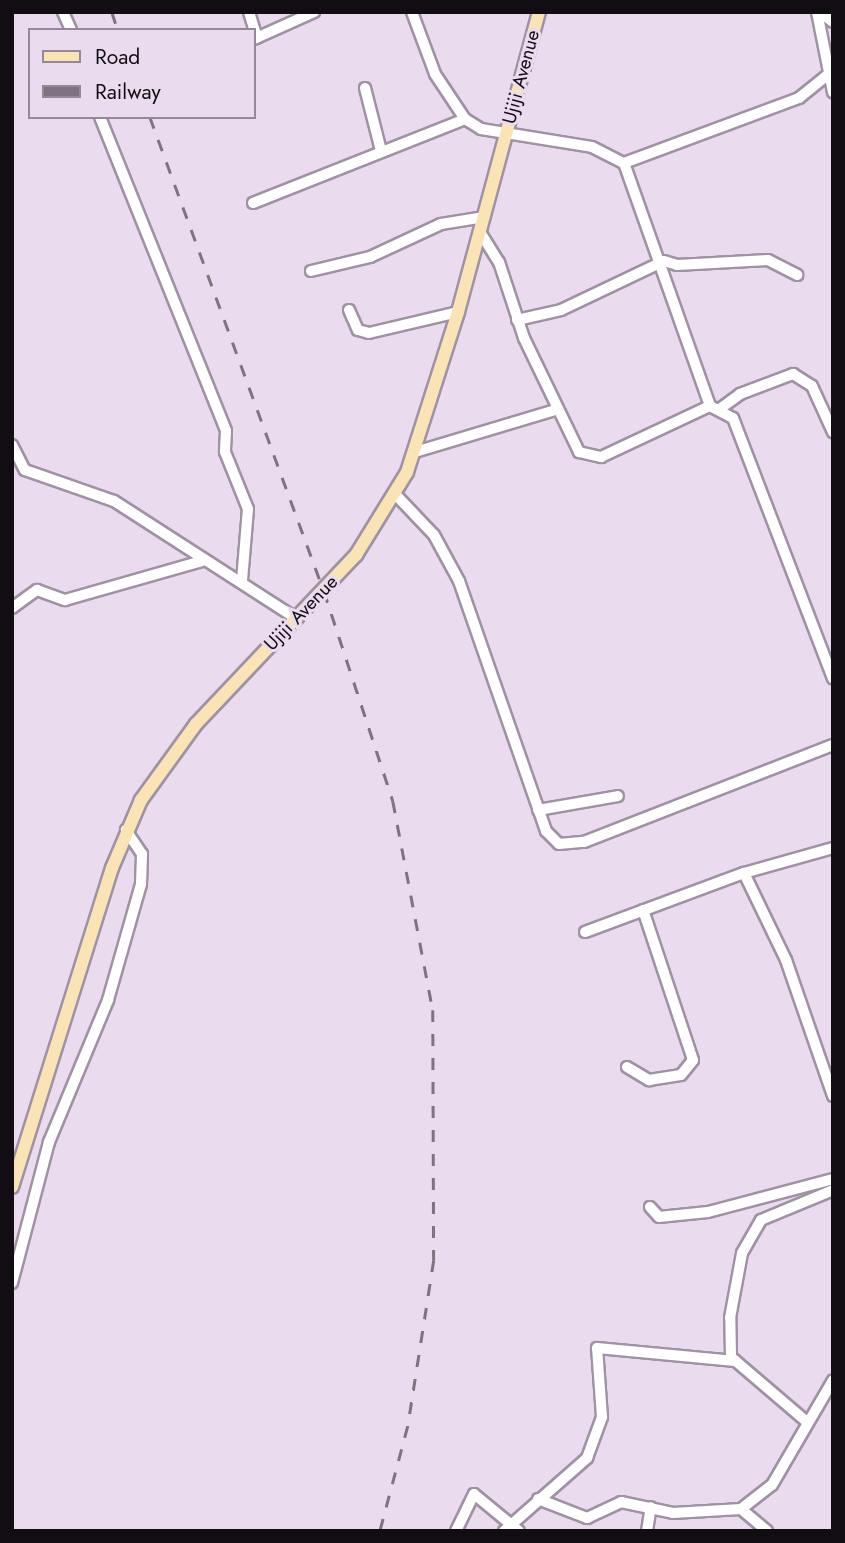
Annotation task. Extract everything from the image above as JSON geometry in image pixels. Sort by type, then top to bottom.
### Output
[{"type":"main road","name":"Ujiji Avenue","points":[[12,1187],[126,830],[161,767],[356,555],[396,495],[415,452],[458,312],[539,12]]},
{"type":"street","points":[[63,12],[70,28]]},
{"type":"street","points":[[256,38],[314,12]]},
{"type":"street","points":[[412,12],[435,74],[466,119],[506,133],[549,135],[624,163],[799,98],[827,75]]},
{"type":"street","points":[[819,12],[833,22]]},
{"type":"street","points":[[819,12],[827,75],[833,92]]},
{"type":"street","points":[[365,88],[381,152]]},
{"type":"street","points":[[101,119],[224,425],[225,452],[248,509],[242,580]]},
{"type":"street","points":[[253,202],[466,119]]},
{"type":"street","points":[[624,163],[664,261],[716,407],[746,445],[833,678]]},
{"type":"street","points":[[311,271],[370,257],[441,223],[484,217]]},
{"type":"street","points":[[480,232],[508,282],[517,320],[572,443],[601,457],[740,394],[793,374],[811,386],[833,432]]},
{"type":"street","points":[[517,320],[561,310],[664,261],[768,260],[797,275]]},
{"type":"street","points":[[349,310],[358,330],[369,333],[458,312]]},
{"type":"street","points":[[415,452],[558,409]]},
{"type":"street","points":[[12,445],[25,470],[104,496],[202,561],[242,580],[297,619]]},
{"type":"street","points":[[396,495],[434,535],[459,581],[538,810],[553,841],[571,845],[833,745]]},
{"type":"street","points":[[12,608],[37,590],[65,600],[202,561]]},
{"type":"street","points":[[538,810],[618,796]]},
{"type":"street","points":[[12,1283],[49,1142],[112,988],[141,884],[142,854],[126,830]]},
{"type":"street","points":[[585,932],[744,873],[833,848]]},
{"type":"street","points":[[744,873],[786,961],[833,1096]]},
{"type":"street","points":[[627,1067],[649,1080],[681,1075],[693,1060],[642,911]]},
{"type":"street","points":[[650,1208],[659,1217],[708,1212],[833,1179]]},
{"type":"street","points":[[735,1361],[730,1318],[750,1236],[768,1214],[833,1190]]},
{"type":"street","points":[[504,1531],[517,1527],[538,1499],[587,1458],[602,1417],[597,1348],[735,1361],[807,1422]]},
{"type":"street","points":[[538,1499],[587,1518],[621,1502],[673,1513],[741,1509],[772,1485],[833,1380]]},
{"type":"street","points":[[456,1531],[474,1494],[517,1527]]},
{"type":"street","points":[[647,1531],[651,1507]]},
{"type":"street","points":[[741,1509],[767,1531]]},
{"type":"street","points":[[586,1531],[587,1518]]},
{"type":"railway","points":[[112,12],[117,28]]},
{"type":"railway","points":[[151,119],[324,591],[393,801],[433,1010],[434,1260],[408,1426],[380,1531]]}]
